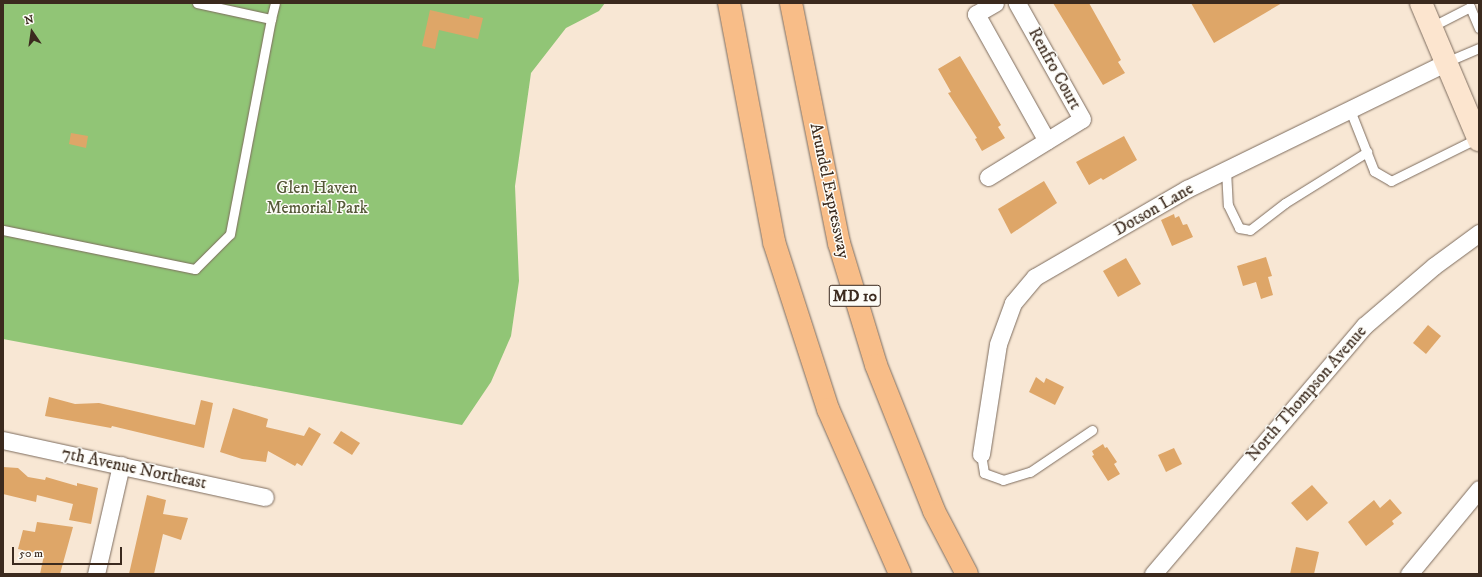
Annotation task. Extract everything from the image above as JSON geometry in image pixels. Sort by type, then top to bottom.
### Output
[{"type":"highway","points":[[729,3],[774,242],[828,409],[900,574]]},
{"type":"highway","name":"Arundel Expressway","points":[[791,3],[839,244],[876,366],[934,511],[967,574]]},
{"type":"main road","points":[[1421,3],[1445,63],[1473,110],[1479,139]]},
{"type":"street","points":[[995,3],[976,14],[1047,141]]},
{"type":"street","name":"Renfro Court","points":[[988,177],[1082,119],[1017,3]]},
{"type":"street","name":"Dotson Lane","points":[[981,454],[998,344],[1013,303],[1035,277],[1187,190],[1445,63]]},
{"type":"street","name":"North Thompson Avenue","points":[[1153,574],[1364,326],[1434,266],[1479,233]]},
{"type":"street","name":"7th Avenue Northeast","points":[[3,440],[264,497]]},
{"type":"street","points":[[96,574],[121,465]]},
{"type":"street","points":[[1409,574],[1479,489]]},
{"type":"lane","points":[[197,3],[271,19]]},
{"type":"lane","points":[[3,230],[195,269],[230,234],[275,3]]},
{"type":"lane","points":[[1431,28],[1469,5],[1479,28]]},
{"type":"lane","points":[[1445,63],[1479,48]]},
{"type":"lane","points":[[1350,110],[1374,171],[1391,181],[1479,139]]},
{"type":"lane","points":[[1226,170],[1228,205],[1239,228],[1250,230],[1285,203],[1367,152]]},
{"type":"lane","points":[[981,454],[984,473],[1004,480],[1030,472],[1092,430]]},
{"type":"green space","name":"Glen Haven Memorial Park","points":[[3,3],[605,3],[599,11],[566,28],[531,73],[515,186],[519,281],[511,336],[491,382],[462,425],[3,339]]},
{"type":"building","points":[[1053,3],[1089,3],[1121,60],[1118,62],[1125,73],[1103,85]]},
{"type":"building","points":[[1191,3],[1282,3],[1214,43]]},
{"type":"building","points":[[430,10],[469,19],[470,15],[483,18],[478,39],[439,30],[435,49],[422,46]]},
{"type":"building","points":[[960,56],[1001,125],[998,127],[1005,138],[982,151],[975,139],[977,138],[948,93],[951,92],[938,69]]},
{"type":"building","points":[[71,133],[88,136],[86,148],[69,144]]},
{"type":"building","points":[[1124,136],[1137,160],[1103,180],[1101,178],[1089,185],[1076,162]]},
{"type":"building","points":[[1044,181],[1057,203],[1011,234],[998,209]]},
{"type":"building","points":[[1174,214],[1175,218],[1179,216],[1183,225],[1187,224],[1193,237],[1172,246],[1161,220]]},
{"type":"building","points":[[1266,257],[1272,276],[1268,277],[1273,295],[1261,299],[1256,282],[1243,286],[1237,266]]},
{"type":"building","points":[[1126,258],[1141,284],[1118,297],[1103,271]]},
{"type":"building","points":[[1428,325],[1441,336],[1426,354],[1413,343]]},
{"type":"building","points":[[1036,377],[1044,383],[1046,378],[1064,387],[1055,405],[1029,392]]},
{"type":"building","points":[[49,397],[75,404],[99,403],[195,425],[201,400],[213,403],[204,448],[112,426],[111,428],[45,416]]},
{"type":"building","points":[[233,408],[268,419],[266,427],[304,436],[309,427],[321,434],[302,466],[297,463],[295,466],[268,451],[266,462],[242,459],[220,452]]},
{"type":"building","points":[[341,431],[360,443],[352,455],[333,443]]},
{"type":"building","points":[[1103,444],[1105,448],[1107,447],[1117,462],[1114,464],[1120,474],[1108,481],[1092,456],[1094,455],[1092,451]]},
{"type":"building","points":[[1174,448],[1182,464],[1166,472],[1158,455]]},
{"type":"building","points":[[3,467],[18,468],[28,477],[45,480],[46,477],[77,486],[77,483],[98,488],[91,524],[69,520],[73,504],[37,495],[36,502],[3,494]]},
{"type":"building","points":[[1312,485],[1328,503],[1307,521],[1291,503]]},
{"type":"building","points":[[147,495],[166,500],[163,514],[188,518],[181,540],[163,534],[154,574],[129,574]]},
{"type":"building","points":[[1390,499],[1402,513],[1392,521],[1394,524],[1366,546],[1348,522],[1374,500],[1380,508]]},
{"type":"building","points":[[37,522],[73,527],[60,574],[40,574],[44,555],[18,549],[23,530],[35,532]]},
{"type":"building","points":[[1296,547],[1319,552],[1314,574],[1290,574]]}]
